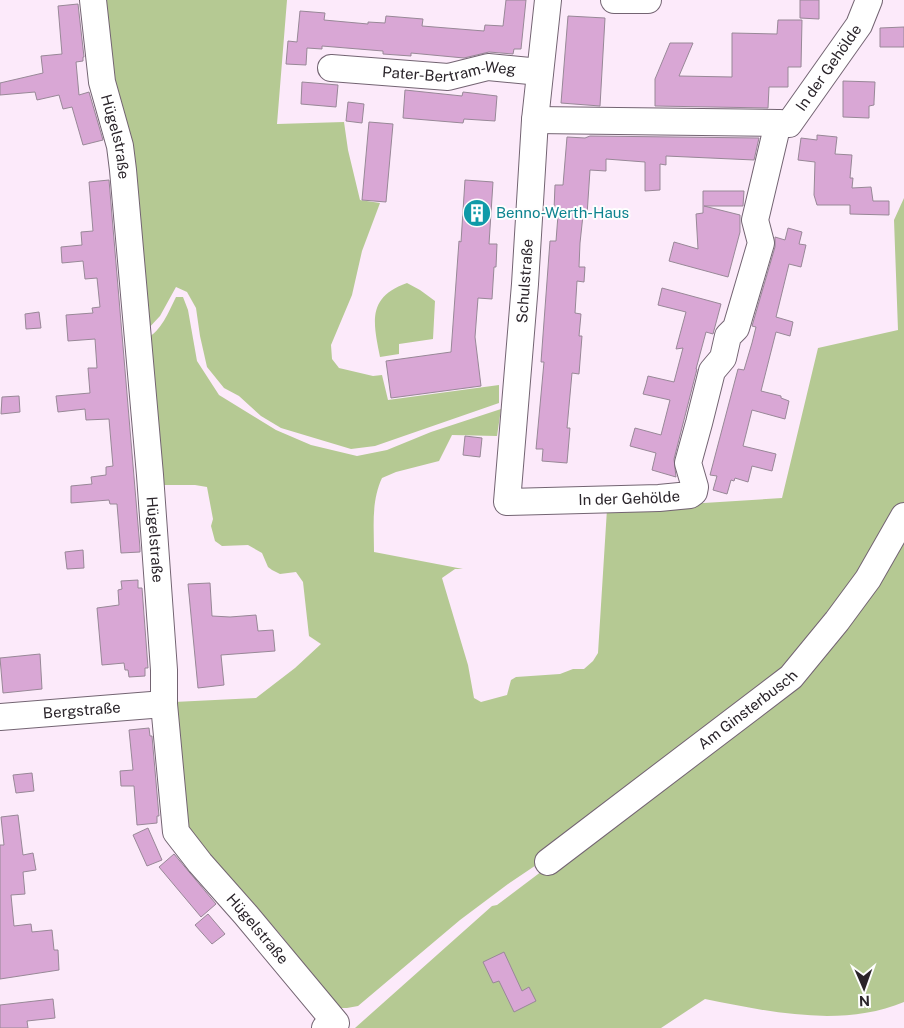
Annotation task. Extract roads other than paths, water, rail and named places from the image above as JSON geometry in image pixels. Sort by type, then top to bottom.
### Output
[{"type":"street","name":"Hügelstraße","points":[[93,0],[102,82],[120,146],[123,170],[150,475],[164,670],[164,704],[176,832],[200,863],[246,915],[331,1026]]},
{"type":"street","name":"Schulstraße","points":[[507,502],[526,279],[535,120],[548,0]]},
{"type":"street","points":[[614,0],[648,0]]},
{"type":"street","name":"In der Gehölde","points":[[535,120],[789,124],[859,25],[869,0]]},
{"type":"street","name":"Pater-Bertram-Weg","points":[[331,68],[355,82],[448,77],[488,67],[540,72]]},
{"type":"street","name":"In der Gehölde","points":[[507,502],[660,498],[690,495],[694,492],[695,486],[688,463],[712,371],[723,358],[728,336],[736,328],[761,243],[755,220],[778,123]]},
{"type":"street","name":"Am Ginsterbusch","points":[[548,862],[791,677],[837,622],[868,579],[904,516]]},
{"type":"street","name":"Bergstraße","points":[[0,717],[164,704]]},
{"type":"place","name":"Benno-Werth-Haus","points":[[477,213]]}]
